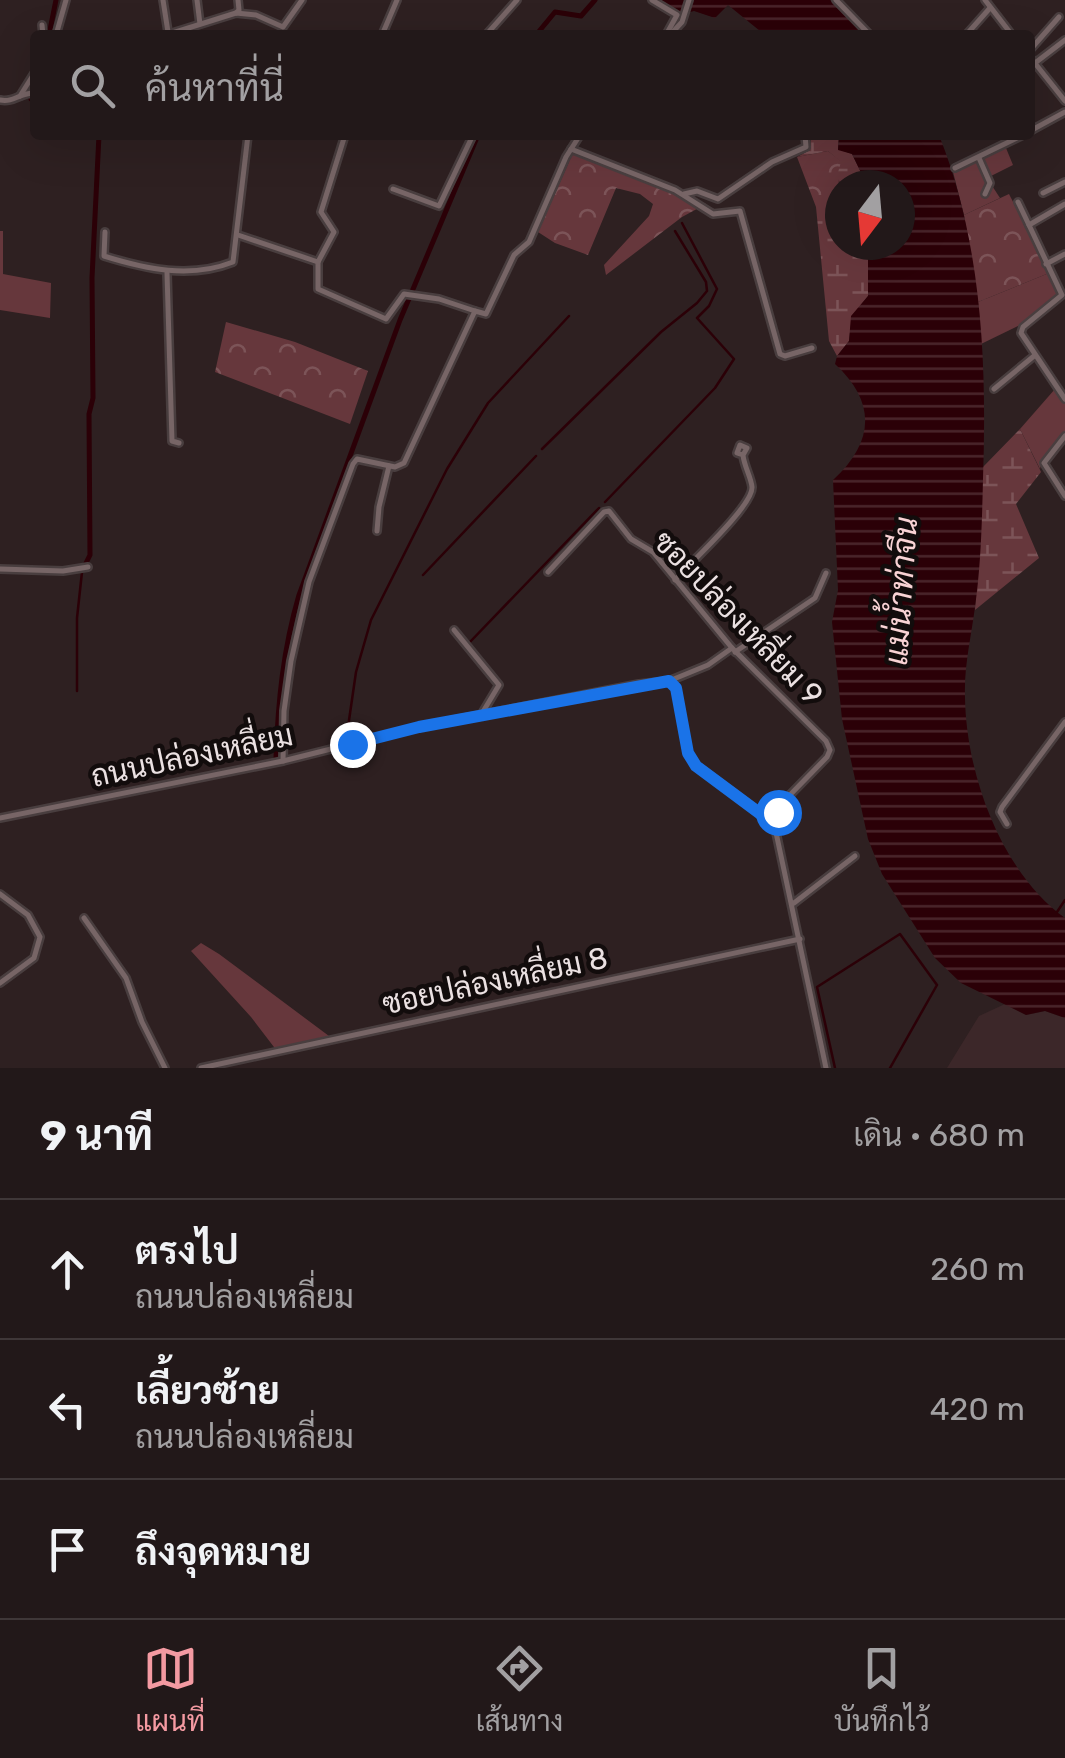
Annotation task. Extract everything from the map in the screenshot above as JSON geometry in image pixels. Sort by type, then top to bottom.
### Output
[{"type":"street","points":[[57,30],[66,0]]},
{"type":"street","points":[[163,0],[167,30]]},
{"type":"street","points":[[197,0],[200,24]]},
{"type":"street","points":[[236,13],[238,0]]},
{"type":"street","points":[[180,30],[236,13],[256,15],[283,27],[302,0]]},
{"type":"street","points":[[384,30],[397,0]]},
{"type":"street","points":[[490,30],[517,0]]},
{"type":"street","points":[[652,0],[677,14],[671,30]]},
{"type":"street","points":[[674,30],[682,22],[690,0]]},
{"type":"street","points":[[836,0],[865,30]]},
{"type":"street","points":[[985,0],[1008,30]]},
{"type":"street","points":[[970,30],[990,8]]},
{"type":"street","points":[[1035,52],[1059,17]]},
{"type":"street","points":[[42,25],[42,30]]},
{"type":"street","points":[[1035,56],[1065,40]]},
{"type":"street","points":[[1035,63],[1065,101]]},
{"type":"street","points":[[20,96],[30,80]]},
{"type":"street","points":[[0,100],[11,102],[30,94]]},
{"type":"street","points":[[1035,128],[1065,112]]},
{"type":"street","points":[[105,232],[104,256],[167,273],[229,265],[234,259],[238,234],[247,140]]},
{"type":"street","points":[[343,140],[321,212],[334,232],[318,262],[315,278],[318,289],[379,317],[390,316],[404,294],[439,299],[486,314],[514,255],[529,242],[577,140]]},
{"type":"street","points":[[393,188],[440,206],[471,140]]},
{"type":"street","points":[[684,194],[697,191],[718,199],[780,157],[806,147],[805,140]]},
{"type":"street","points":[[955,168],[1013,140]]},
{"type":"street","points":[[571,149],[684,194],[713,214],[740,211],[780,354],[812,348]]},
{"type":"street","points":[[979,158],[990,183],[985,194]]},
{"type":"street","points":[[1043,193],[1065,182]]},
{"type":"street","points":[[1018,202],[1062,296],[1022,329],[1022,336],[1065,399]]},
{"type":"street","points":[[1028,225],[1065,204]]},
{"type":"street","points":[[238,234],[318,262]]},
{"type":"street","points":[[1046,264],[1065,254]]},
{"type":"street","points":[[167,273],[172,441],[178,443]]},
{"type":"street","points":[[282,761],[291,661],[308,582],[357,458],[389,466],[404,463],[475,311]]},
{"type":"street","points":[[994,389],[1034,356]]},
{"type":"street","points":[[1065,436],[1044,464],[1065,496]]},
{"type":"street","points":[[675,580],[749,497],[752,486],[742,455]]},
{"type":"street","points":[[377,531],[389,466]]},
{"type":"street","name":"ซอยปล่องเหลี่ยม 9","points":[[548,572],[607,511],[631,538],[650,550],[734,650],[829,747],[828,756],[785,800],[774,824]]},
{"type":"street","points":[[0,569],[64,571],[88,567]]},
{"type":"street","name":"ถนนปล่องเหลี่ยม","points":[[0,818],[282,761],[481,715],[669,681],[708,665],[816,598],[826,573]]},
{"type":"street","points":[[454,630],[500,685],[481,715]]},
{"type":"street","points":[[669,681],[676,688],[688,753],[696,766],[774,824],[826,1068]]},
{"type":"street","points":[[1007,824],[1000,812],[1065,722]]},
{"type":"street","points":[[793,904],[854,856]]},
{"type":"street","points":[[0,894],[28,915],[40,937],[34,958],[0,983]]},
{"type":"street","points":[[84,918],[126,978],[165,1068]]},
{"type":"street","name":"ซอยปล่องเหลี่ยม 8","points":[[200,1068],[800,939]]},
{"type":"shaded area","points":[[1005,1004],[1026,1015],[1045,1011],[1065,1018],[1065,1068],[947,1068],[979,1016]]},
{"type":"green space","points":[[811,140],[839,140],[838,149],[852,154],[860,170],[839,170],[841,162],[828,151],[797,157],[810,150]]},
{"type":"green space","points":[[576,146],[706,204],[682,217],[606,275],[604,265],[649,216],[653,204],[640,194],[616,188],[588,255],[538,232]]},
{"type":"green space","points":[[1006,148],[1013,165],[987,178],[1000,198],[964,215],[952,168]]},
{"type":"green space","points":[[828,151],[842,162],[841,170],[825,170],[825,207],[816,207],[797,157]]},
{"type":"green space","points":[[1009,194],[1049,273],[978,302],[964,215]]},
{"type":"green space","points":[[816,207],[825,207],[825,260],[868,260],[868,296],[852,316],[849,341],[837,356],[829,341]]},
{"type":"green space","points":[[0,231],[3,274],[51,283],[50,318],[0,310]]},
{"type":"green space","points":[[1049,273],[1058,297],[1020,325],[981,344],[978,302]]},
{"type":"green space","points":[[226,322],[295,342],[368,371],[350,424],[215,372]]},
{"type":"green space","points":[[1055,389],[1065,403],[1065,434],[1042,461],[1040,469],[1020,429]]},
{"type":"green space","points":[[1020,429],[1041,472],[1016,504],[1039,558],[975,610],[983,467]]},
{"type":"green space","points":[[201,943],[329,1036],[277,1051],[191,951]]},
{"type":"water","points":[[660,0],[830,0],[860,30],[759,30],[728,5],[715,18],[694,11],[683,14]]},
{"type":"water","name":"แม่น้ำท่าจีน","points":[[839,140],[941,140],[965,218],[979,304],[984,392],[981,543],[966,674],[967,727],[980,789],[1005,848],[1042,898],[1065,918],[1065,1018],[1045,1011],[1026,1015],[961,983],[935,958],[882,874],[868,839],[842,719],[832,622],[838,590],[833,480],[857,451],[865,422],[858,393],[835,364],[849,341],[851,316],[868,296],[868,260],[915,260],[915,170],[860,170],[852,154],[838,150]]},
{"type":"waterway","points":[[50,30],[56,0]]},
{"type":"waterway","points":[[540,30],[555,12],[581,16],[595,0]]},
{"type":"waterway","points":[[86,563],[90,555],[89,414],[93,398],[92,278],[99,140]]},
{"type":"waterway","points":[[276,758],[282,676],[299,595],[400,320],[476,140]]},
{"type":"waterway","points":[[605,502],[715,388],[734,359],[697,318],[709,306],[717,289],[682,223]]},
{"type":"waterway","points":[[542,449],[707,291],[706,282],[675,231]]},
{"type":"waterway","points":[[346,741],[356,672],[371,620],[447,469],[488,403],[569,316]]},
{"type":"waterway","points":[[423,575],[536,456]]},
{"type":"waterway","points":[[469,643],[599,508]]},
{"type":"waterway","points":[[77,691],[77,618],[82,572]]},
{"type":"waterway","points":[[1057,912],[1065,900]]},
{"type":"waterway","points":[[835,1068],[817,987],[900,934],[937,985],[890,1068]]},
{"type":"route","points":[[352,744],[419,727],[669,681],[676,688],[688,753],[696,766],[774,824],[778,812]]}]
